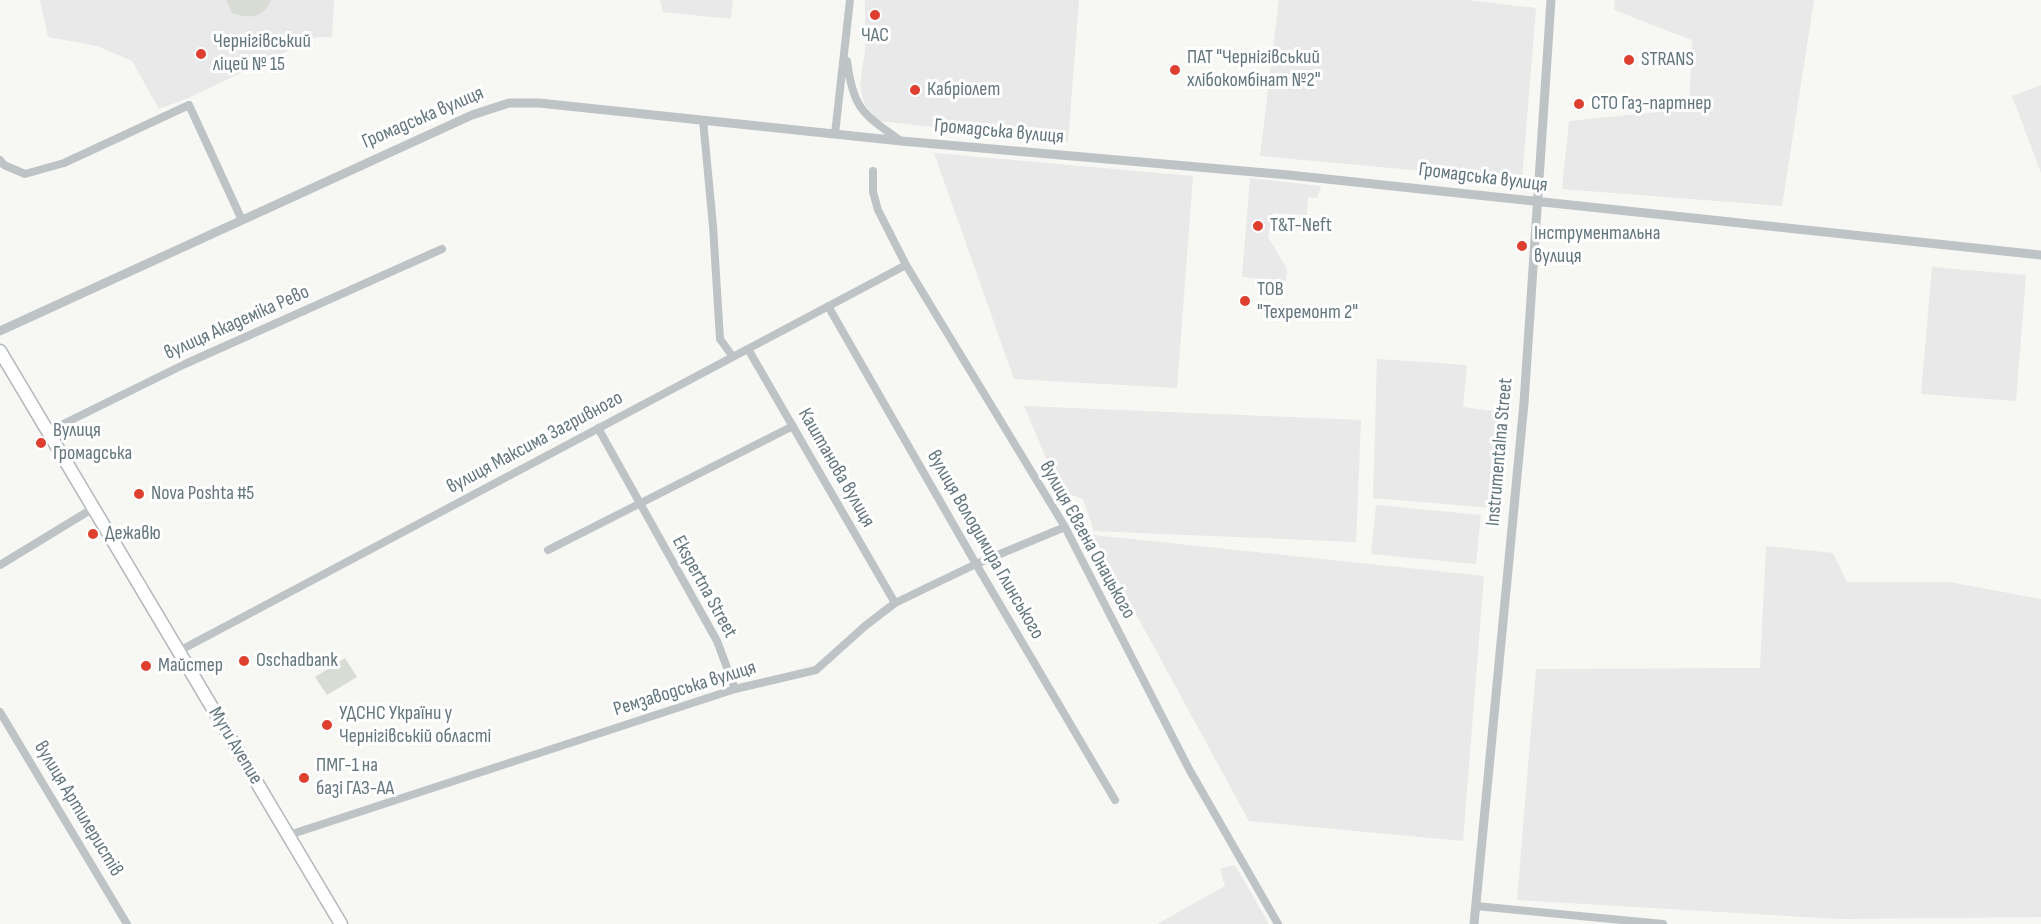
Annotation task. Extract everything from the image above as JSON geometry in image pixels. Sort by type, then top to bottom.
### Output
[{"type":"main road","name":"Myru Avenue","points":[[0,351],[340,924]]},
{"type":"street","points":[[835,134],[850,0]]},
{"type":"street","name":"Instrumentalna Street","points":[[1474,924],[1506,607],[1538,203],[1551,0]]},
{"type":"street","points":[[845,48],[854,99],[871,119],[901,141]]},
{"type":"street","name":"Громадська вулиця","points":[[0,331],[241,218],[472,115],[509,103],[539,103],[901,141],[1270,173],[2041,255]]},
{"type":"street","points":[[0,160],[4,165],[26,174],[64,163],[189,105],[241,218]]},
{"type":"street","points":[[703,120],[720,339],[733,357]]},
{"type":"street","name":"вулиця Євгена Онацького","points":[[873,171],[873,192],[878,210],[906,265],[1065,527],[1189,769],[1278,924]]},
{"type":"street","name":"вулиця Академіка Рево","points":[[47,432],[185,364],[442,249]]},
{"type":"street","name":"вулиця Максима Загривного","points":[[179,651],[906,265]]},
{"type":"street","name":"вулиця Володимира Глинського","points":[[828,306],[1115,800]]},
{"type":"street","name":"Каштанова вулиця","points":[[748,349],[895,603]]},
{"type":"street","points":[[548,550],[793,426]]},
{"type":"street","name":"Ekspertna Street","points":[[598,428],[717,641],[735,689]]},
{"type":"street","points":[[0,565],[92,509]]},
{"type":"street","name":"Ремзаводська вулиця","points":[[289,835],[735,689],[816,670],[895,603],[976,564],[1065,527]]},
{"type":"street","name":"вулиця Артилеристів","points":[[0,712],[127,924]]},
{"type":"street","points":[[1476,906],[1663,924]]},
{"type":"shaded area","name":"Чернігівський ліцей № 15","points":[[40,0],[334,0],[332,37],[317,37],[186,99],[159,109],[132,61],[97,46],[48,37]]},
{"type":"shaded area","points":[[226,0],[271,0],[264,11],[250,17],[232,13]]},
{"type":"shaded area","points":[[660,0],[733,0],[731,19],[663,12]]},
{"type":"shaded area","points":[[865,0],[1079,0],[1068,142],[879,121],[864,103],[860,85],[865,51]]},
{"type":"shaded area","points":[[1279,0],[1467,0],[1536,8],[1522,180],[1260,156]]},
{"type":"shaded area","points":[[1615,0],[1814,0],[1782,206],[1562,189],[1569,121],[1689,109],[1692,40],[1614,10]]},
{"type":"shaded area","points":[[2041,85],[2041,173],[2012,96]]},
{"type":"shaded area","points":[[934,153],[1193,176],[1177,388],[1014,379]]},
{"type":"shaded area","name":"T&T-Neft","points":[[1250,178],[1321,186],[1317,198],[1308,197],[1307,215],[1273,213],[1268,237],[1287,269],[1286,281],[1242,277]]},
{"type":"shaded area","points":[[1932,267],[2026,275],[2016,401],[1921,394]]},
{"type":"shaded area","points":[[1377,359],[1467,365],[1463,407],[1500,412],[1494,508],[1373,498]]},
{"type":"shaded area","points":[[1024,406],[1361,420],[1356,542],[1094,531],[1083,499],[1060,491]]},
{"type":"shaded area","points":[[1376,505],[1481,515],[1476,564],[1371,554]]},
{"type":"shaded area","points":[[1093,535],[1484,576],[1463,841],[1249,821]]},
{"type":"shaded area","points":[[1766,546],[1833,553],[1847,582],[1949,582],[2041,599],[2041,917],[1839,919],[1517,900],[1536,669],[1760,668]]},
{"type":"shaded area","points":[[345,658],[357,677],[327,695],[315,677]]},
{"type":"shaded area","points":[[1235,865],[1269,924],[1157,924],[1225,886],[1220,869]]},
{"type":"place","name":"ЧАС","points":[[875,15]]},
{"type":"place","name":"Чернігівський ліцей № 15","points":[[201,54]]},
{"type":"place","name":"STRANS","points":[[1629,60]]},
{"type":"place","name":"ПАТ \"Чернігівський хлібокомбінат №2\"","points":[[1175,70]]},
{"type":"place","name":"Кабріолет","points":[[915,90]]},
{"type":"place","name":"СТО Газ-партнер","points":[[1579,104]]},
{"type":"place","name":"T&T-Neft","points":[[1258,226]]},
{"type":"place","name":"Інструментальна вулиця","points":[[1522,246]]},
{"type":"place","name":"ТОВ \"Техремонт 2\"","points":[[1245,301]]},
{"type":"place","name":"Вулиця Громадська","points":[[41,443]]},
{"type":"place","name":"Nova Poshta #5","points":[[139,494]]},
{"type":"place","name":"Дежавю","points":[[93,534]]},
{"type":"place","name":"Oschadbank","points":[[244,661]]},
{"type":"place","name":"Майстер","points":[[146,666]]},
{"type":"place","name":"УДСНС України у Чернігівській області","points":[[327,725]]},
{"type":"place","name":"ПМГ-1 на базі ГАЗ-АА","points":[[304,778]]}]
